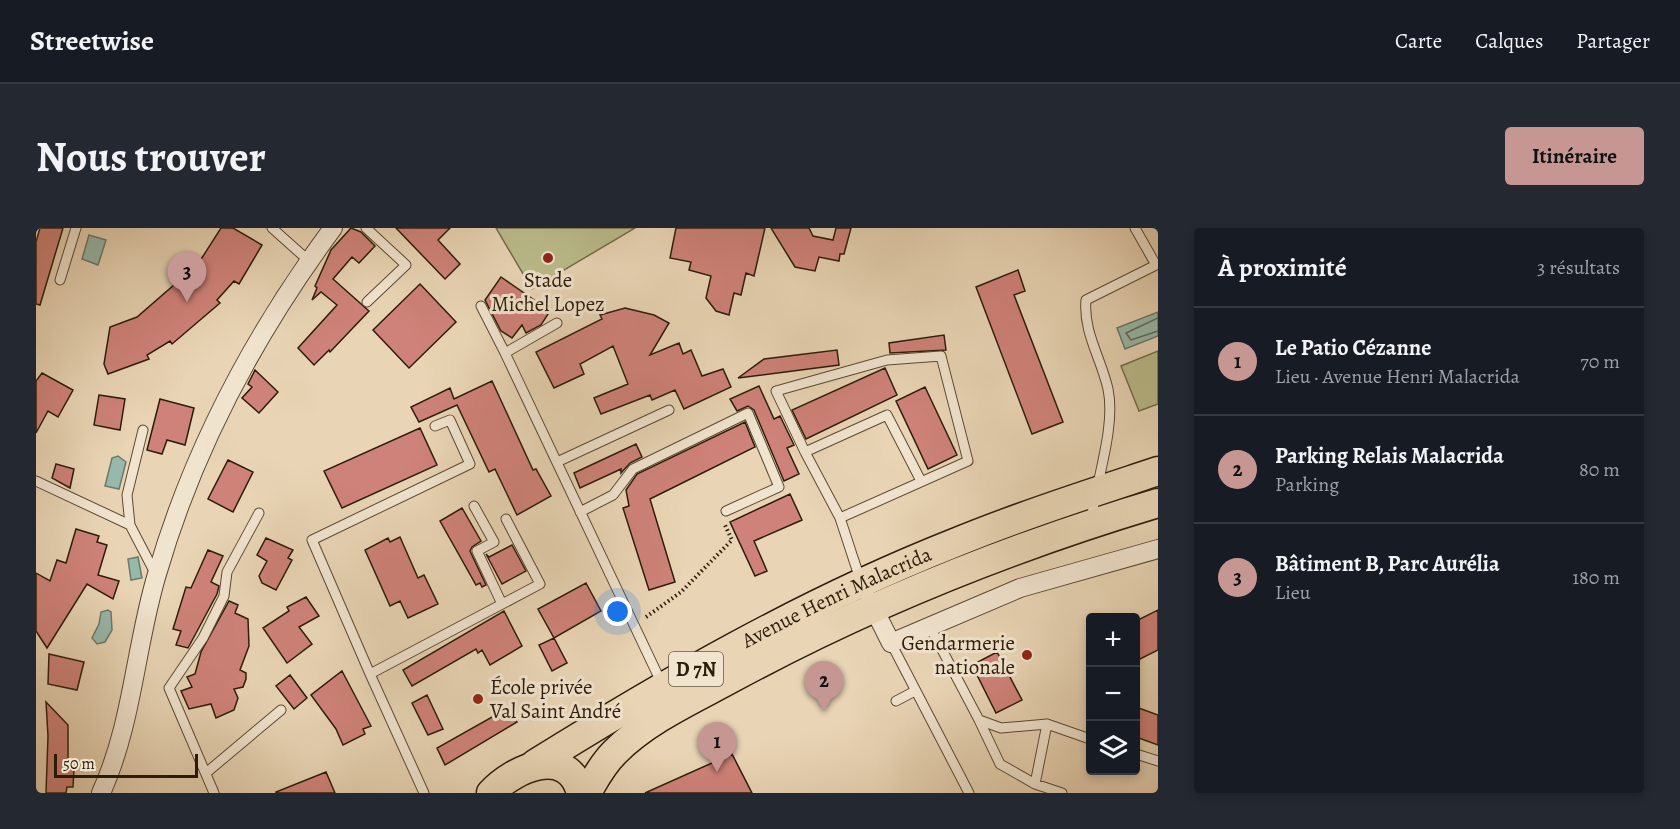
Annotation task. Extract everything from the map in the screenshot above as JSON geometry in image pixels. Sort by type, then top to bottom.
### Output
[{"type":"main road","name":"Avenue Henri Malacrida","points":[[587,793],[603,765],[634,735],[686,703],[767,659],[962,540],[1158,471]]},
{"type":"main road","name":"Avenue Henri Malacrida","points":[[491,793],[502,783],[663,686],[868,596],[977,564],[1090,523],[1158,503]]},
{"type":"main road","points":[[535,764],[562,768],[571,776],[580,793]]},
{"type":"street","points":[[101,793],[122,740],[156,575],[199,453],[278,307],[333,228]]},
{"type":"street","points":[[868,596],[891,643],[1020,588],[1158,549]]},
{"type":"lane","points":[[60,280],[76,228]]},
{"type":"lane","points":[[272,228],[309,261]]},
{"type":"lane","points":[[363,228],[406,265],[367,302]]},
{"type":"lane","points":[[1090,523],[1110,418],[1108,390],[1084,318],[1086,300],[1156,265],[1135,228]]},
{"type":"lane","points":[[481,306],[663,686]]},
{"type":"lane","points":[[505,353],[557,323]]},
{"type":"lane","points":[[840,518],[968,461],[941,356],[887,360],[776,391],[840,518],[868,596]]},
{"type":"lane","points":[[557,462],[669,410]]},
{"type":"lane","points":[[580,512],[613,495],[633,469],[748,413],[779,487],[729,513]]},
{"type":"lane","points":[[805,452],[887,415],[921,482]]},
{"type":"lane","points":[[424,793],[312,540],[470,464],[450,420],[435,426]]},
{"type":"lane","points":[[143,430],[127,495],[130,525],[156,575]]},
{"type":"lane","points":[[36,481],[130,525]]},
{"type":"lane","points":[[474,506],[494,542],[477,551],[502,604]]},
{"type":"lane","points":[[214,793],[169,688],[203,638],[224,596],[227,572],[259,513]]},
{"type":"lane","points":[[370,674],[540,584],[506,519]]},
{"type":"lane","points":[[929,625],[1000,764],[1035,784],[1062,793]]},
{"type":"lane","points":[[891,643],[969,793]]},
{"type":"lane","points":[[896,700],[915,691]]},
{"type":"lane","points":[[206,773],[281,710]]},
{"type":"lane","points":[[979,720],[1001,728],[1047,724],[1086,737]]},
{"type":"lane","points":[[1035,784],[1047,724]]},
{"type":"lane","points":[[1140,755],[1158,761]]},
{"type":"path","points":[[649,625],[645,615],[681,592],[732,540],[723,521],[729,513]]},
{"type":"green space","name":"Stade Michel Lopez","points":[[496,228],[635,228],[532,289]]},
{"type":"green space","points":[[1158,351],[1158,404],[1139,411],[1121,366]]},
{"type":"water","points":[[89,235],[106,240],[98,265],[82,259]]},
{"type":"water","points":[[1158,312],[1158,336],[1125,349],[1117,328]]},
{"type":"water","points":[[118,456],[126,462],[119,489],[105,486],[112,458]]},
{"type":"water","points":[[138,557],[142,578],[131,580],[128,559]]},
{"type":"water","points":[[108,610],[111,612],[112,630],[105,642],[97,644],[92,638],[99,624],[101,612]]},
{"type":"building","points":[[40,228],[63,228],[40,305],[36,304],[36,242]]},
{"type":"building","points":[[221,228],[233,228],[262,245],[239,284],[234,281],[217,300],[220,303],[172,344],[170,341],[147,355],[149,359],[108,374],[104,364],[110,327],[137,317],[198,264]]},
{"type":"building","points":[[351,228],[361,232],[375,246],[359,263],[352,257],[333,279],[369,311],[330,352],[329,350],[314,365],[298,348],[337,305],[321,292],[312,300],[317,288],[315,286],[331,250]]},
{"type":"building","points":[[396,228],[450,228],[438,240],[460,264],[445,279]]},
{"type":"building","points":[[676,228],[765,228],[754,276],[746,273],[741,295],[734,293],[729,315],[716,311],[706,298],[711,276],[689,270],[691,262],[670,258]]},
{"type":"building","points":[[771,228],[809,228],[813,236],[833,240],[836,228],[851,228],[844,254],[840,254],[839,261],[819,257],[815,271],[795,267]]},
{"type":"building","points":[[1018,270],[1025,291],[1014,295],[1063,422],[1032,434],[976,287]]},
{"type":"building","points":[[501,277],[550,311],[541,325],[526,333],[522,325],[512,338],[501,331],[485,300]]},
{"type":"building","points":[[420,284],[456,322],[409,368],[373,330]]},
{"type":"building","points":[[625,308],[654,315],[669,323],[650,355],[679,343],[683,354],[691,350],[702,376],[723,369],[731,387],[684,409],[675,390],[652,400],[650,395],[601,414],[594,398],[628,384],[613,346],[580,364],[584,374],[554,388],[536,352],[602,319],[600,315]]},
{"type":"building","points":[[944,335],[946,350],[890,353],[889,343]]},
{"type":"building","points":[[837,350],[839,365],[738,378],[764,359]]},
{"type":"building","points":[[885,368],[897,395],[806,439],[792,410]]},
{"type":"building","points":[[255,370],[278,392],[259,413],[242,398],[252,387],[248,384]]},
{"type":"building","points":[[42,373],[73,390],[58,417],[48,411],[36,433],[36,381]]},
{"type":"building","points":[[492,381],[533,470],[536,469],[551,496],[517,515],[495,469],[489,472],[457,405],[419,422],[411,407],[450,388],[454,399]]},
{"type":"building","points":[[759,386],[774,419],[780,416],[794,445],[787,448],[799,474],[784,481],[754,410],[748,406],[737,411],[730,399]]},
{"type":"building","points":[[925,387],[957,455],[928,469],[896,401]]},
{"type":"building","points":[[99,395],[125,399],[120,430],[94,425]]},
{"type":"building","points":[[160,399],[194,408],[185,445],[167,440],[162,454],[147,450]]},
{"type":"building","points":[[745,422],[755,447],[650,499],[675,582],[649,590],[623,508],[629,506],[626,490],[637,474]]},
{"type":"building","points":[[420,428],[437,465],[342,508],[324,471]]},
{"type":"building","points":[[636,444],[642,457],[630,463],[621,473],[621,469],[580,488],[574,473]]},
{"type":"building","points":[[228,460],[253,472],[233,512],[208,499]]},
{"type":"building","points":[[56,464],[74,469],[70,488],[52,478]]},
{"type":"building","points":[[790,494],[802,520],[754,541],[767,571],[755,576],[730,522]]},
{"type":"building","points":[[462,508],[481,541],[470,551],[486,585],[482,587],[480,583],[476,585],[440,521]]},
{"type":"building","points":[[76,529],[99,536],[97,542],[107,545],[98,575],[119,581],[113,599],[87,584],[47,648],[36,631],[36,573],[50,581],[57,560],[66,563]]},
{"type":"building","points":[[400,537],[418,578],[424,575],[438,604],[408,618],[400,601],[390,606],[365,550],[388,538],[390,542]]},
{"type":"building","points":[[266,538],[293,550],[288,558],[292,560],[276,590],[262,583],[259,576],[267,561],[257,555]]},
{"type":"building","points":[[512,545],[526,571],[502,584],[486,554],[489,557]]},
{"type":"building","points":[[208,550],[223,556],[211,582],[219,586],[217,594],[188,648],[176,645],[181,631],[173,629],[186,587],[191,588]]},
{"type":"building","points":[[586,583],[601,611],[554,638],[538,609]]},
{"type":"building","points":[[306,597],[319,616],[299,627],[312,644],[287,663],[263,628],[289,611],[287,607]]},
{"type":"building","points":[[229,601],[238,605],[235,613],[248,619],[249,646],[240,670],[246,673],[246,679],[243,687],[234,689],[238,698],[234,710],[216,718],[211,704],[189,709],[181,691],[192,687],[187,677],[195,674],[201,652]]},
{"type":"building","points":[[1158,610],[1158,650],[1140,659],[1140,619]]},
{"type":"building","points":[[504,611],[522,646],[490,665],[482,650],[478,653],[476,649],[412,686],[403,670]]},
{"type":"building","points":[[554,638],[567,663],[552,671],[539,645]]},
{"type":"building","points":[[997,652],[1022,700],[996,713],[972,665]]},
{"type":"building","points":[[49,654],[84,662],[77,690],[48,684]]},
{"type":"building","points":[[342,671],[371,726],[363,729],[365,734],[343,745],[336,729],[311,695]]},
{"type":"building","points":[[290,675],[307,698],[294,709],[276,686]]},
{"type":"building","points":[[427,695],[443,729],[428,735],[412,703]]},
{"type":"building","points":[[46,702],[68,725],[68,769],[74,769],[73,787],[67,787],[66,793],[46,793],[48,736]]},
{"type":"building","points":[[508,708],[517,722],[445,765],[437,748]]},
{"type":"building","points":[[1140,708],[1158,715],[1158,745],[1140,738]]},
{"type":"building","points":[[732,754],[752,793],[645,793]]},
{"type":"building","points":[[326,772],[335,793],[276,793],[276,792]]},
{"type":"place","name":"Stade Michel Lopez","points":[[548,258]]},
{"type":"place","name":"Bâtiment B, Parc Aurélia","points":[[187,302]]},
{"type":"place","name":"Gendarmerie nationale","points":[[1027,655]]},
{"type":"place","name":"École privée Val Saint André","points":[[478,699]]},
{"type":"place","name":"Parking Relais Malacrida","points":[[824,711]]},
{"type":"place","name":"Le Patio Cézanne","points":[[717,772]]}]
